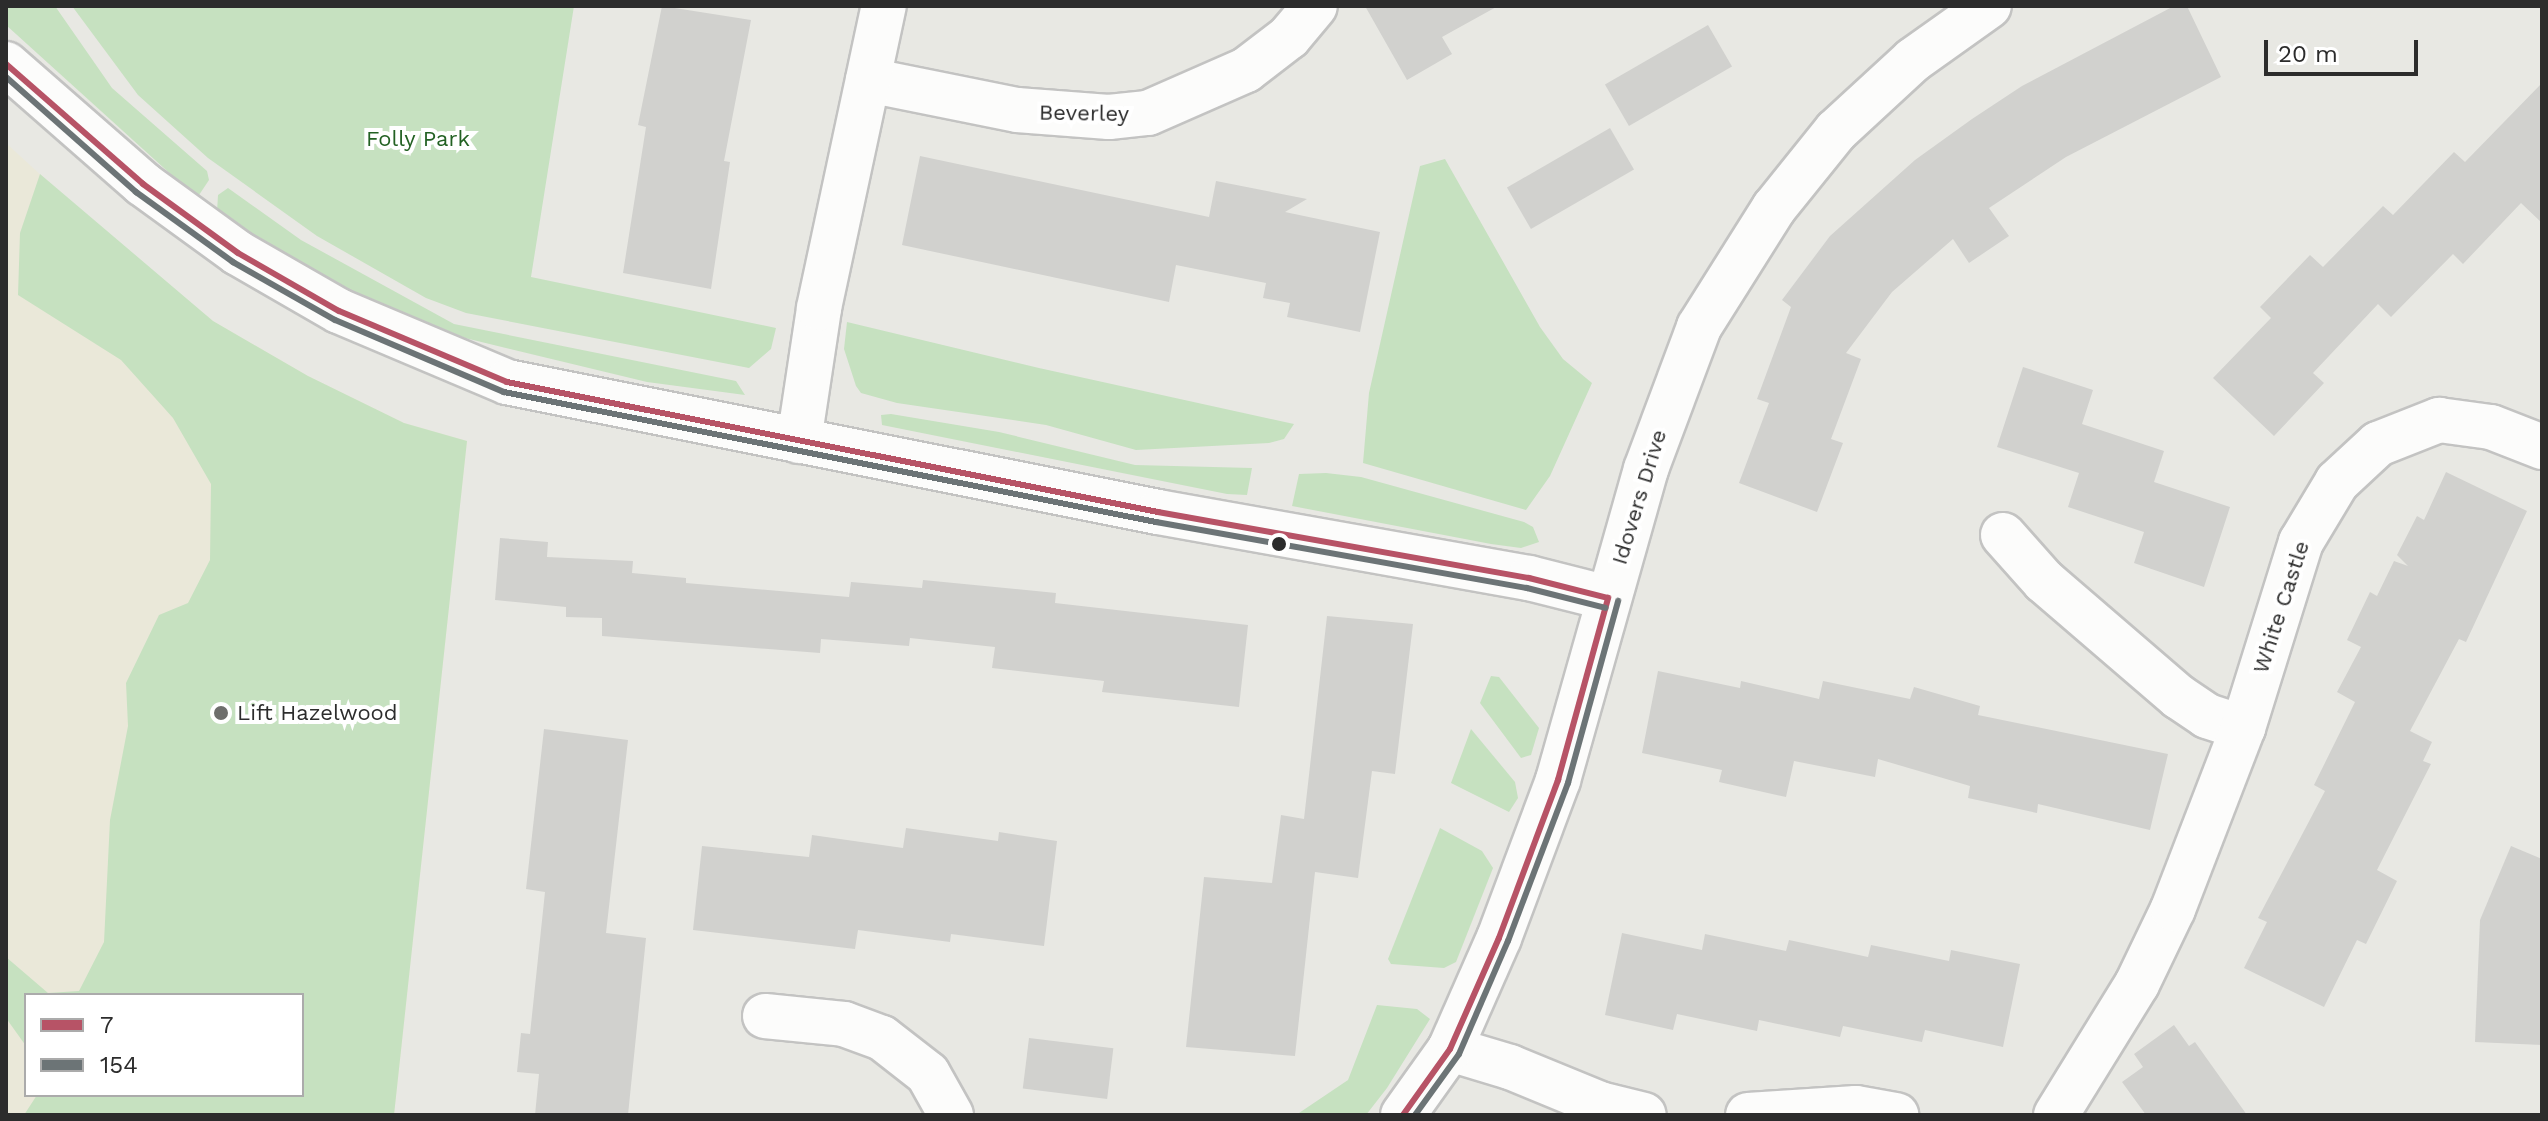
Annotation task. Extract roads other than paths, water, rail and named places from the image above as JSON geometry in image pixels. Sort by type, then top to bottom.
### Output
[{"type":"street","points":[[799,441],[819,308],[884,6]]},
{"type":"street","name":"Beverley","points":[[868,80],[1017,110],[1109,117],[1148,113],[1246,70],[1289,37],[1315,6]]},
{"type":"street","name":"Idovers Drive","points":[[1403,1115],[1450,1049],[1499,938],[1558,780],[1608,598],[1672,396],[1699,327],[1741,257],[1802,172],[1868,98],[1989,6]]},
{"type":"street","points":[[6,64],[189,219],[339,311],[507,382],[799,441],[1529,578],[1608,598]]},
{"type":"street","name":"White Castle","points":[[2056,1115],[2137,984],[2173,909],[2243,728],[2301,542],[2337,482],[2378,444],[2439,420],[2491,427],[2542,447]]},
{"type":"street","points":[[2003,535],[2044,581],[2179,697],[2207,716],[2243,728]]},
{"type":"street","points":[[765,1016],[844,1024],[882,1038],[928,1074],[951,1115]]},
{"type":"street","points":[[1450,1049],[1644,1115]]},
{"type":"street","points":[[1748,1115],[1856,1108],[1896,1115]]},
{"type":"place","name":"Lift Hazelwood","points":[[221,713]]},
{"type":"park label","name":"Folly Park","points":[[418,139]]}]
